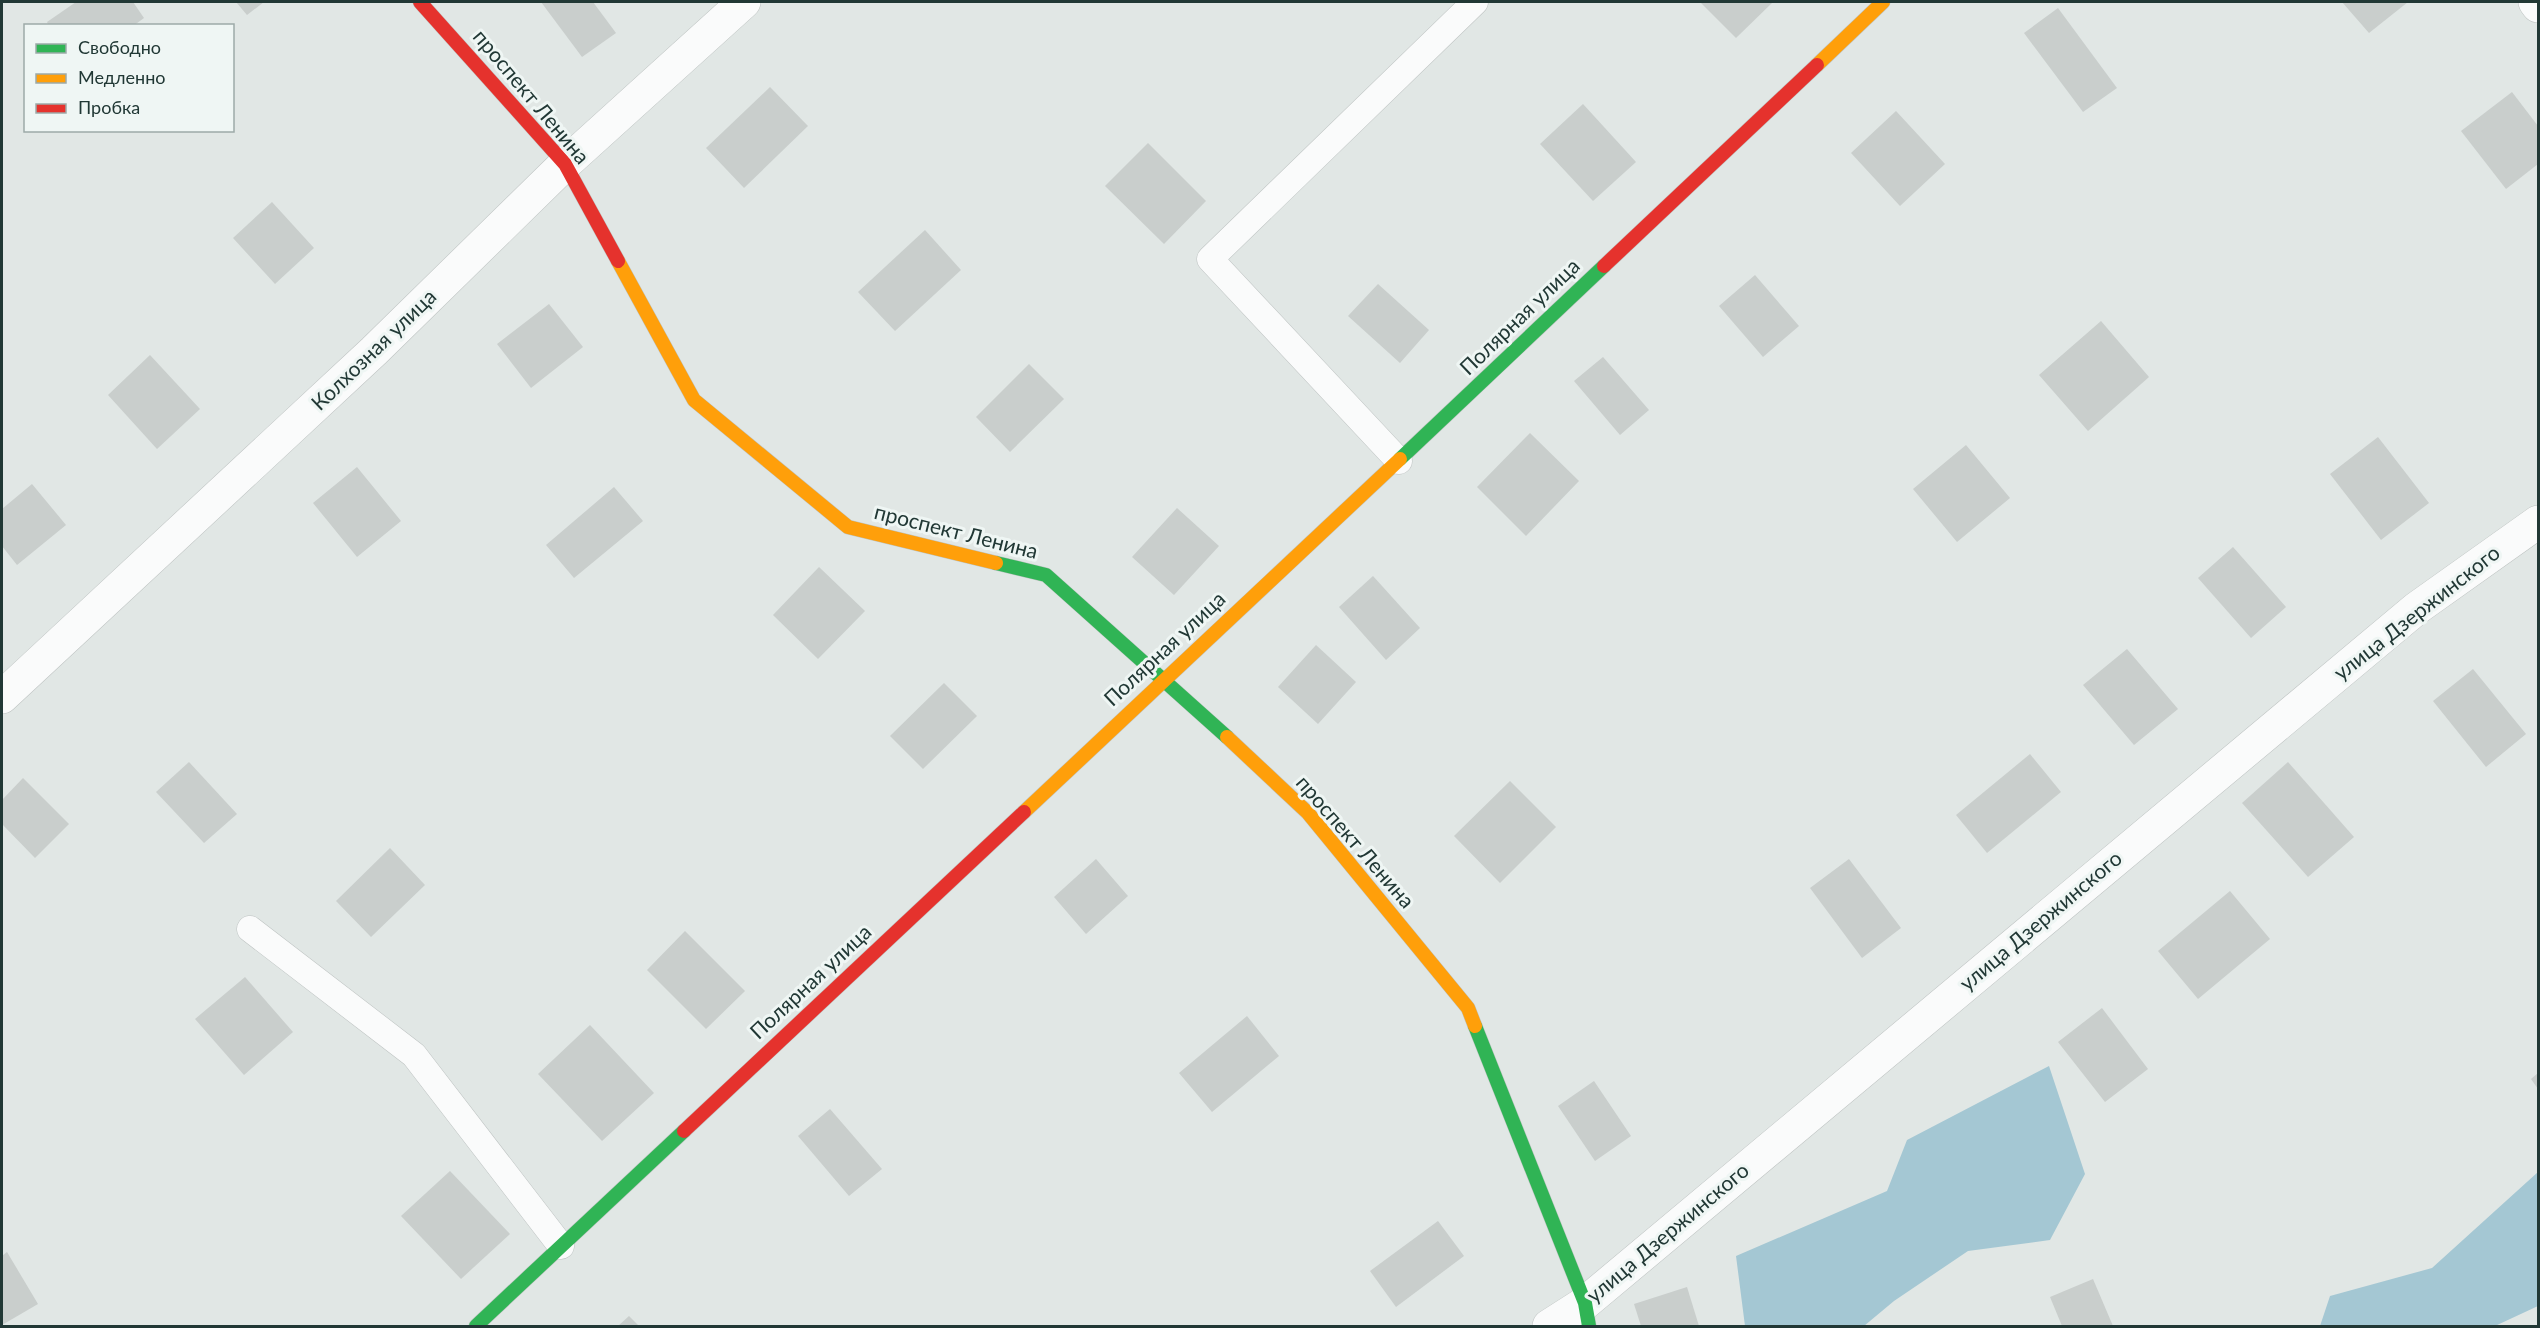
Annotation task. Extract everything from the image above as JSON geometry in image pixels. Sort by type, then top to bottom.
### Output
[{"type":"street","name":"проспект Ленина","points":[[420,2],[565,164],[694,400],[848,528],[1046,575],[1164,678],[1308,813],[1468,1008],[1587,1315]]},
{"type":"street","name":"Колхозная улица","points":[[2,697],[374,351],[565,164],[744,2]]},
{"type":"street","name":"Полярная улица","points":[[476,1326],[1164,678],[1399,461],[1883,2]]},
{"type":"street","points":[[2535,2],[2538,6]]},
{"type":"street","name":"улица Дзержинского","points":[[1549,1326],[1587,1315],[2417,608],[2538,522]]},
{"type":"lane","points":[[1399,461],[1210,259],[1475,2]]},
{"type":"lane","points":[[250,929],[414,1055],[561,1246]]},
{"type":"water","points":[[2049,1066],[2085,1174],[2050,1240],[1968,1251],[1894,1301],[1864,1326],[1745,1326],[1736,1256],[1887,1191],[1907,1140]]},
{"type":"water","points":[[2538,1172],[2538,1306],[2495,1326],[2320,1326],[2330,1296],[2432,1268]]},
{"type":"building","points":[[76,2],[133,2],[144,18],[136,24],[48,24],[47,22]]},
{"type":"building","points":[[236,2],[264,2],[247,15]]},
{"type":"building","points":[[541,2],[593,2],[616,33],[582,57]]},
{"type":"building","points":[[1700,2],[1773,2],[1736,38]]},
{"type":"building","points":[[2342,2],[2408,2],[2369,33]]},
{"type":"building","points":[[2058,8],[2117,88],[2083,112],[2024,33]]},
{"type":"building","points":[[770,87],[808,126],[744,188],[706,148]]},
{"type":"building","points":[[2512,92],[2538,126],[2538,164],[2506,189],[2461,131]]},
{"type":"building","points":[[1583,104],[1636,162],[1593,201],[1540,144]]},
{"type":"building","points":[[1896,111],[1945,164],[1900,206],[1851,153]]},
{"type":"building","points":[[1148,143],[1206,201],[1164,244],[1105,186]]},
{"type":"building","points":[[272,202],[314,248],[275,284],[233,238]]},
{"type":"building","points":[[925,230],[961,270],[895,331],[858,292]]},
{"type":"building","points":[[1755,275],[1799,326],[1763,357],[1719,306]]},
{"type":"building","points":[[1378,284],[1429,330],[1400,363],[1348,316]]},
{"type":"building","points":[[549,304],[583,347],[531,388],[497,344]]},
{"type":"building","points":[[2101,321],[2149,377],[2088,431],[2039,375]]},
{"type":"building","points":[[150,355],[200,409],[157,449],[108,395]]},
{"type":"building","points":[[1603,357],[1649,410],[1620,435],[1574,381]]},
{"type":"building","points":[[1029,364],[1064,399],[1010,452],[976,417]]},
{"type":"building","points":[[1530,433],[1579,481],[1526,536],[1477,487]]},
{"type":"building","points":[[2378,437],[2429,503],[2381,540],[2330,474]]},
{"type":"building","points":[[1966,445],[2010,498],[1957,542],[1913,489]]},
{"type":"building","points":[[357,467],[401,521],[357,557],[313,503]]},
{"type":"building","points":[[32,484],[66,525],[17,565],[2,546],[2,509]]},
{"type":"building","points":[[614,487],[643,521],[574,578],[546,545]]},
{"type":"building","points":[[1177,508],[1219,546],[1174,595],[1132,557]]},
{"type":"building","points":[[2233,547],[2286,607],[2251,638],[2198,578]]},
{"type":"building","points":[[819,567],[865,611],[818,659],[773,615]]},
{"type":"building","points":[[1373,576],[1420,628],[1386,660],[1339,607]]},
{"type":"building","points":[[1316,645],[1356,682],[1318,724],[1278,687]]},
{"type":"building","points":[[2127,649],[2178,709],[2134,745],[2083,685]]},
{"type":"building","points":[[2473,669],[2526,734],[2486,767],[2433,701]]},
{"type":"building","points":[[944,683],[977,716],[923,769],[890,736]]},
{"type":"building","points":[[2030,754],[2061,792],[1987,853],[1956,815]]},
{"type":"building","points":[[189,762],[237,814],[204,843],[156,792]]},
{"type":"building","points":[[2288,762],[2354,837],[2308,877],[2242,803]]},
{"type":"building","points":[[23,778],[69,824],[35,858],[2,824],[2,800]]},
{"type":"building","points":[[1510,781],[1556,827],[1500,883],[1454,836]]},
{"type":"building","points":[[390,848],[425,885],[371,937],[336,901]]},
{"type":"building","points":[[1096,859],[1128,896],[1086,934],[1054,897]]},
{"type":"building","points":[[1849,859],[1901,928],[1862,958],[1810,888]]},
{"type":"building","points":[[2230,891],[2270,939],[2198,999],[2158,951]]},
{"type":"building","points":[[685,931],[745,991],[706,1029],[647,970]]},
{"type":"building","points":[[245,977],[293,1032],[244,1075],[195,1019]]},
{"type":"building","points":[[2102,1008],[2148,1069],[2105,1102],[2058,1042]]},
{"type":"building","points":[[1247,1016],[1279,1056],[1212,1112],[1179,1073]]},
{"type":"building","points":[[590,1025],[654,1093],[602,1141],[538,1074]]},
{"type":"building","points":[[2538,1073],[2538,1089],[2531,1079]]},
{"type":"building","points":[[1594,1081],[1631,1136],[1595,1161],[1558,1106]]},
{"type":"building","points":[[830,1109],[882,1169],[849,1196],[798,1136]]},
{"type":"building","points":[[450,1171],[510,1234],[461,1279],[401,1216]]},
{"type":"building","points":[[1438,1221],[1464,1256],[1396,1307],[1370,1271]]},
{"type":"building","points":[[7,1252],[38,1304],[2,1325],[2,1256]]},
{"type":"building","points":[[2093,1279],[2113,1326],[2062,1326],[2050,1297]]},
{"type":"building","points":[[1687,1287],[1699,1326],[1641,1326],[1634,1304]]},
{"type":"building","points":[[629,1316],[639,1326],[618,1326]]},
{"type":"traffic: fast","points":[[1400,459],[1604,266]]},
{"type":"traffic: fast","points":[[996,563],[1046,575],[1227,737]]},
{"type":"traffic: fast","points":[[1475,1026],[1585,1303],[1589,1326]]},
{"type":"traffic: fast","points":[[476,1326],[684,1131]]},
{"type":"traffic: slow","points":[[1817,65],[1883,2]]},
{"type":"traffic: slow","points":[[618,261],[694,400],[848,527],[996,563]]},
{"type":"traffic: slow","points":[[1024,812],[1400,459]]},
{"type":"traffic: slow","points":[[1227,737],[1308,813],[1468,1008],[1475,1026]]},
{"type":"traffic: jam","points":[[420,2],[565,164],[618,261]]},
{"type":"traffic: jam","points":[[1604,266],[1817,65]]},
{"type":"traffic: jam","points":[[684,1131],[1024,812]]}]
